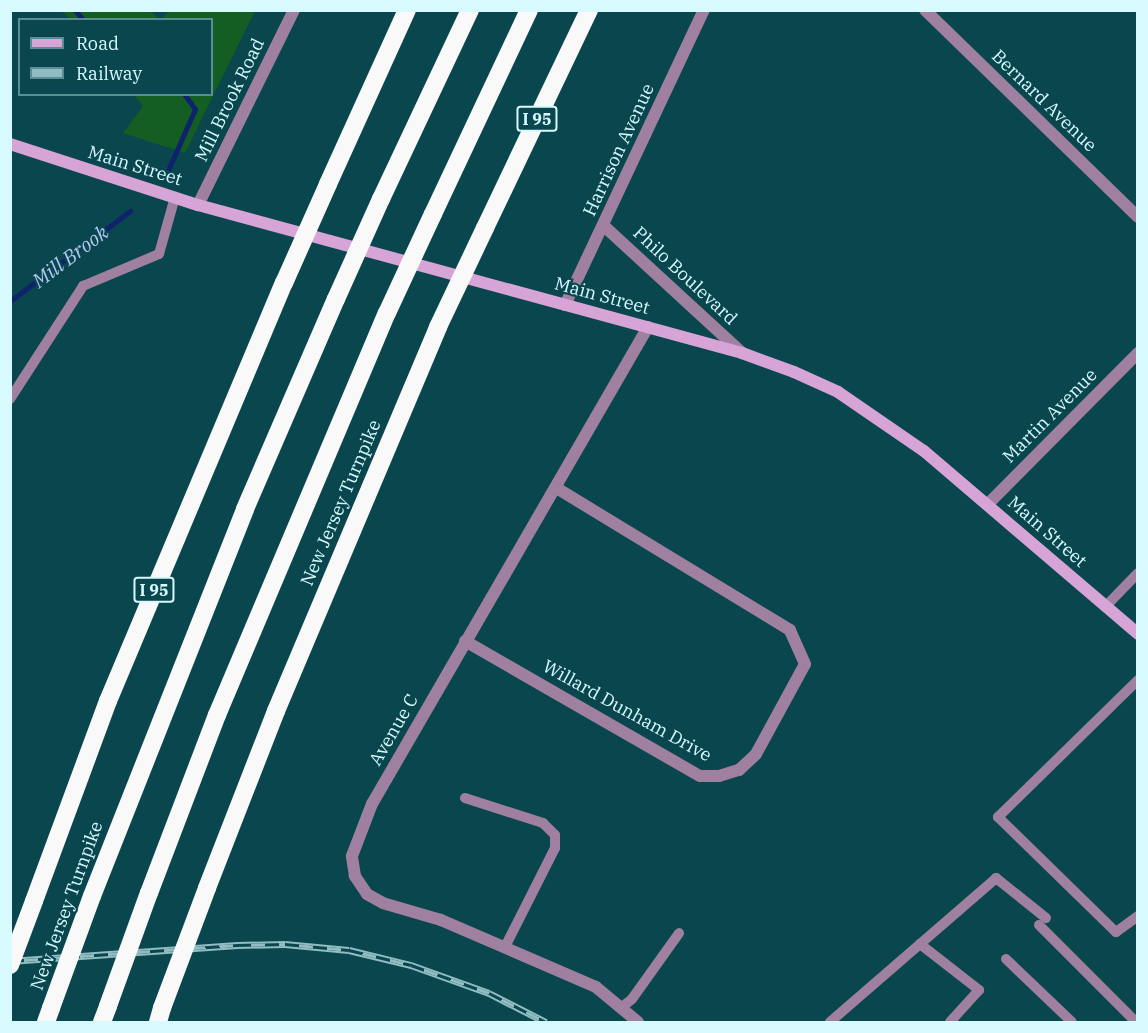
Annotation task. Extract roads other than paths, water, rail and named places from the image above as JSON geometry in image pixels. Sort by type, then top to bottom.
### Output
[{"type":"highway","name":"New Jersey Turnpike","points":[[10,965],[108,701],[284,283],[407,10]]},
{"type":"highway","name":"New Jersey Turnpike","points":[[49,1015],[92,896],[245,509],[381,199],[470,10]]},
{"type":"highway","name":"New Jersey Turnpike","points":[[105,1014],[222,704],[387,313],[529,10]]},
{"type":"highway","name":"New Jersey Turnpike","points":[[160,1015],[276,711],[438,327],[589,10]]},
{"type":"main road","name":"Main Street","points":[[10,144],[198,205],[742,353],[847,397],[924,451],[1137,634]]},
{"type":"main road","name":"Main Street","points":[[1116,617],[1137,643]]},
{"type":"street","name":"Mill Brook Road","points":[[198,205],[294,10]]},
{"type":"street","name":"Harrison Avenue","points":[[565,305],[704,10]]},
{"type":"street","name":"Bernard Avenue","points":[[925,10],[1137,217]]},
{"type":"street","name":"Philo Boulevard","points":[[604,225],[742,353]]},
{"type":"street","name":"Avenue C","points":[[638,1023],[596,987],[441,920],[383,903],[367,894],[355,876],[354,866],[359,832],[372,804],[648,327]]},
{"type":"street","name":"Martin Avenue","points":[[988,504],[1137,352]]},
{"type":"street","name":"Willard Dunham Drive","points":[[465,641],[700,776],[719,776],[739,770],[756,754],[805,664],[790,630],[556,488]]},
{"type":"lane","points":[[10,399],[82,286],[159,254],[175,197]]},
{"type":"lane","points":[[1105,607],[1137,573]]},
{"type":"lane","points":[[1137,680],[998,817],[1116,932],[1137,916]]},
{"type":"lane","points":[[465,798],[543,823],[555,835],[555,848],[505,947]]},
{"type":"lane","points":[[830,1023],[996,878],[1042,921],[1136,1023]]},
{"type":"lane","points":[[621,1008],[632,999],[679,933]]},
{"type":"lane","points":[[920,944],[979,990],[950,1023]]},
{"type":"lane","points":[[1006,959],[1072,1023]]},
{"type":"waterway","name":"Mill Brook","points":[[75,10],[81,18]]},
{"type":"waterway","name":"Mill Brook","points":[[169,168],[195,109],[185,96]]},
{"type":"waterway","name":"Mill Brook","points":[[10,301],[130,211]]},
{"type":"railway","points":[[10,961],[237,945],[285,944],[349,950],[411,965],[489,993],[546,1022]]}]
